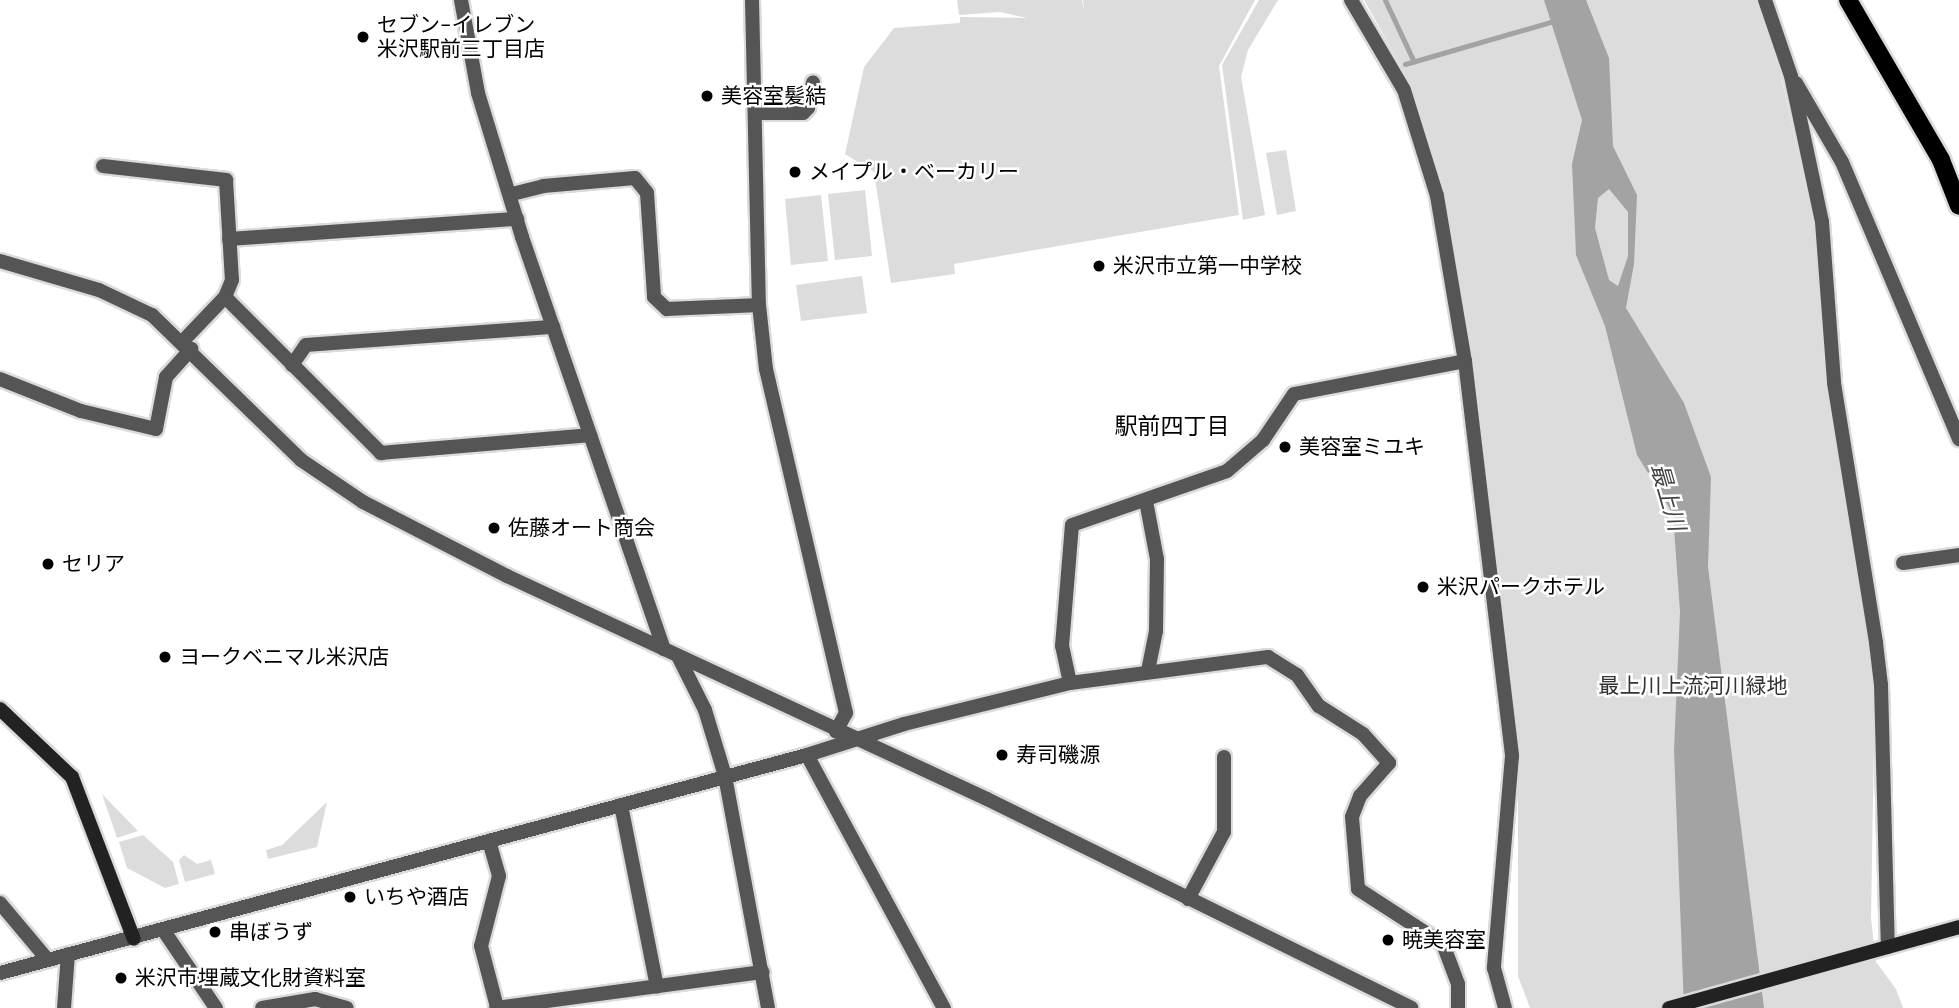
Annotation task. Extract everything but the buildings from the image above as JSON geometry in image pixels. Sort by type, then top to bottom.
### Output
[{"type":"main road","points":[[1848,0],[1941,160],[1959,206]]},
{"type":"street","points":[[461,0],[478,93],[512,194],[517,219],[664,649]]},
{"type":"street","points":[[752,0],[757,113],[759,305],[785,466],[846,713],[836,731]]},
{"type":"street","points":[[1351,0],[1404,90],[1437,196],[1465,361],[1512,756],[1494,968],[1505,1008]]},
{"type":"street","points":[[1765,0],[1791,76],[1822,222],[1834,383],[1881,685],[1888,947]]},
{"type":"street","points":[[1791,76],[1842,162],[1959,439]]},
{"type":"street","points":[[757,113],[803,113],[808,108],[813,82]]},
{"type":"street","points":[[0,379],[81,411],[156,429],[166,377],[225,297],[232,280],[226,180],[103,166]]},
{"type":"street","points":[[512,194],[543,186],[635,178],[647,193],[654,297],[667,309],[759,305]]},
{"type":"street","points":[[229,239],[517,219]]},
{"type":"street","points":[[0,261],[99,290],[152,315],[187,345],[301,460],[363,502],[678,656],[987,799],[1411,1008]]},
{"type":"street","points":[[225,297],[381,453],[590,435]]},
{"type":"street","points":[[292,365],[306,345],[553,327]]},
{"type":"street","points":[[1070,683],[1062,646],[1072,525],[1227,471],[1263,440],[1294,394],[1465,361]]},
{"type":"street","points":[[1146,501],[1157,559],[1156,631],[1148,671]]},
{"type":"street","points":[[1903,563],[1959,555]]},
{"type":"street","points":[[678,656],[705,710],[725,776],[768,1008]]},
{"type":"street","points":[[0,972],[134,939],[1070,683],[1268,657],[1297,675],[1318,706],[1363,734],[1389,763],[1360,796],[1352,817],[1358,889],[1443,944],[1458,984],[1458,1008]]},
{"type":"street","points":[[0,709],[72,777],[134,939]]},
{"type":"street","points":[[807,755],[944,1008]]},
{"type":"street","points":[[1188,899],[1224,832],[1224,757]]},
{"type":"street","points":[[621,805],[657,986]]},
{"type":"street","points":[[489,841],[499,876],[481,946],[496,1008],[763,972]]},
{"type":"street","points":[[0,903],[47,959]]},
{"type":"street","points":[[1669,1008],[1959,927]]},
{"type":"street","points":[[164,930],[216,1008]]},
{"type":"street","points":[[64,1008],[68,954]]},
{"type":"street","points":[[262,1008],[315,999],[347,1008]]},
{"type":"green space","points":[[957,0],[1082,0],[1084,11],[1083,0],[1255,0],[1219,66],[1239,215],[954,264],[955,274],[891,283],[874,172],[845,154],[864,67],[894,28],[960,23],[960,17],[1027,18],[1000,12],[959,15]]},
{"type":"green space","points":[[1259,0],[1278,0],[1248,50],[1241,77],[1265,215],[1243,220],[1222,65]]},
{"type":"green space","name":"最上川上流河川緑地","points":[[1364,0],[1756,0],[1781,76],[1813,223],[1831,401],[1875,679],[1871,918],[1876,962],[1896,989],[1903,1008],[1530,1008],[1518,976],[1518,752],[1459,277],[1443,183],[1411,84]]},
{"type":"green space","points":[[1286,150],[1296,211],[1277,215],[1266,153]]},
{"type":"green space","points":[[865,190],[872,256],[835,260],[828,194]]},
{"type":"green space","points":[[821,195],[828,261],[791,265],[785,199]]},
{"type":"green space","points":[[862,276],[867,313],[801,321],[796,285]]},
{"type":"green space","points":[[102,794],[138,831],[117,838]]},
{"type":"green space","points":[[327,802],[317,847],[268,859],[266,850],[282,845]]},
{"type":"green space","points":[[143,835],[173,862],[179,884],[165,888],[127,868],[119,842]]},
{"type":"green space","points":[[184,855],[197,864],[211,860],[215,874],[185,882],[179,860]]},
{"type":"water","name":"最上川","points":[[1544,0],[1586,0],[1609,58],[1613,146],[1637,195],[1634,264],[1626,308],[1684,403],[1711,477],[1708,567],[1764,1008],[1684,1008],[1674,750],[1680,612],[1673,514],[1637,455],[1605,326],[1576,255],[1572,164],[1582,120]],"holes":[[[1609,189],[1628,212],[1628,256],[1618,286],[1609,280],[1595,228],[1598,198]]]},
{"type":"waterway","points":[[1385,0],[1414,62]]},
{"type":"waterway","points":[[1405,64],[1557,20]]},
{"type":"place","name":"セブン-イレブン 米沢駅前三丁目店","points":[[363,37]]},
{"type":"place","name":"美容室髪結","points":[[707,96]]},
{"type":"place","name":"メイプル・ベーカリー","points":[[795,172]]},
{"type":"place","name":"米沢市立第一中学校","points":[[1099,266]]},
{"type":"place","name":"美容室ミユキ","points":[[1285,447]]},
{"type":"place","name":"佐藤オート商会","points":[[494,528]]},
{"type":"place","name":"セリア","points":[[48,564]]},
{"type":"place","name":"米沢パークホテル","points":[[1423,587]]},
{"type":"place","name":"ヨークベニマル米沢店","points":[[165,657]]},
{"type":"place","name":"寿司磯源","points":[[1002,755]]},
{"type":"place","name":"いちや酒店","points":[[350,897]]},
{"type":"place","name":"串ぼうず","points":[[215,932]]},
{"type":"place","name":"暁美容室","points":[[1388,940]]},
{"type":"place","name":"米沢市埋蔵文化財資料室","points":[[121,978]]},
{"type":"district","name":"駅前四丁目","points":[[1172,426]]}]
